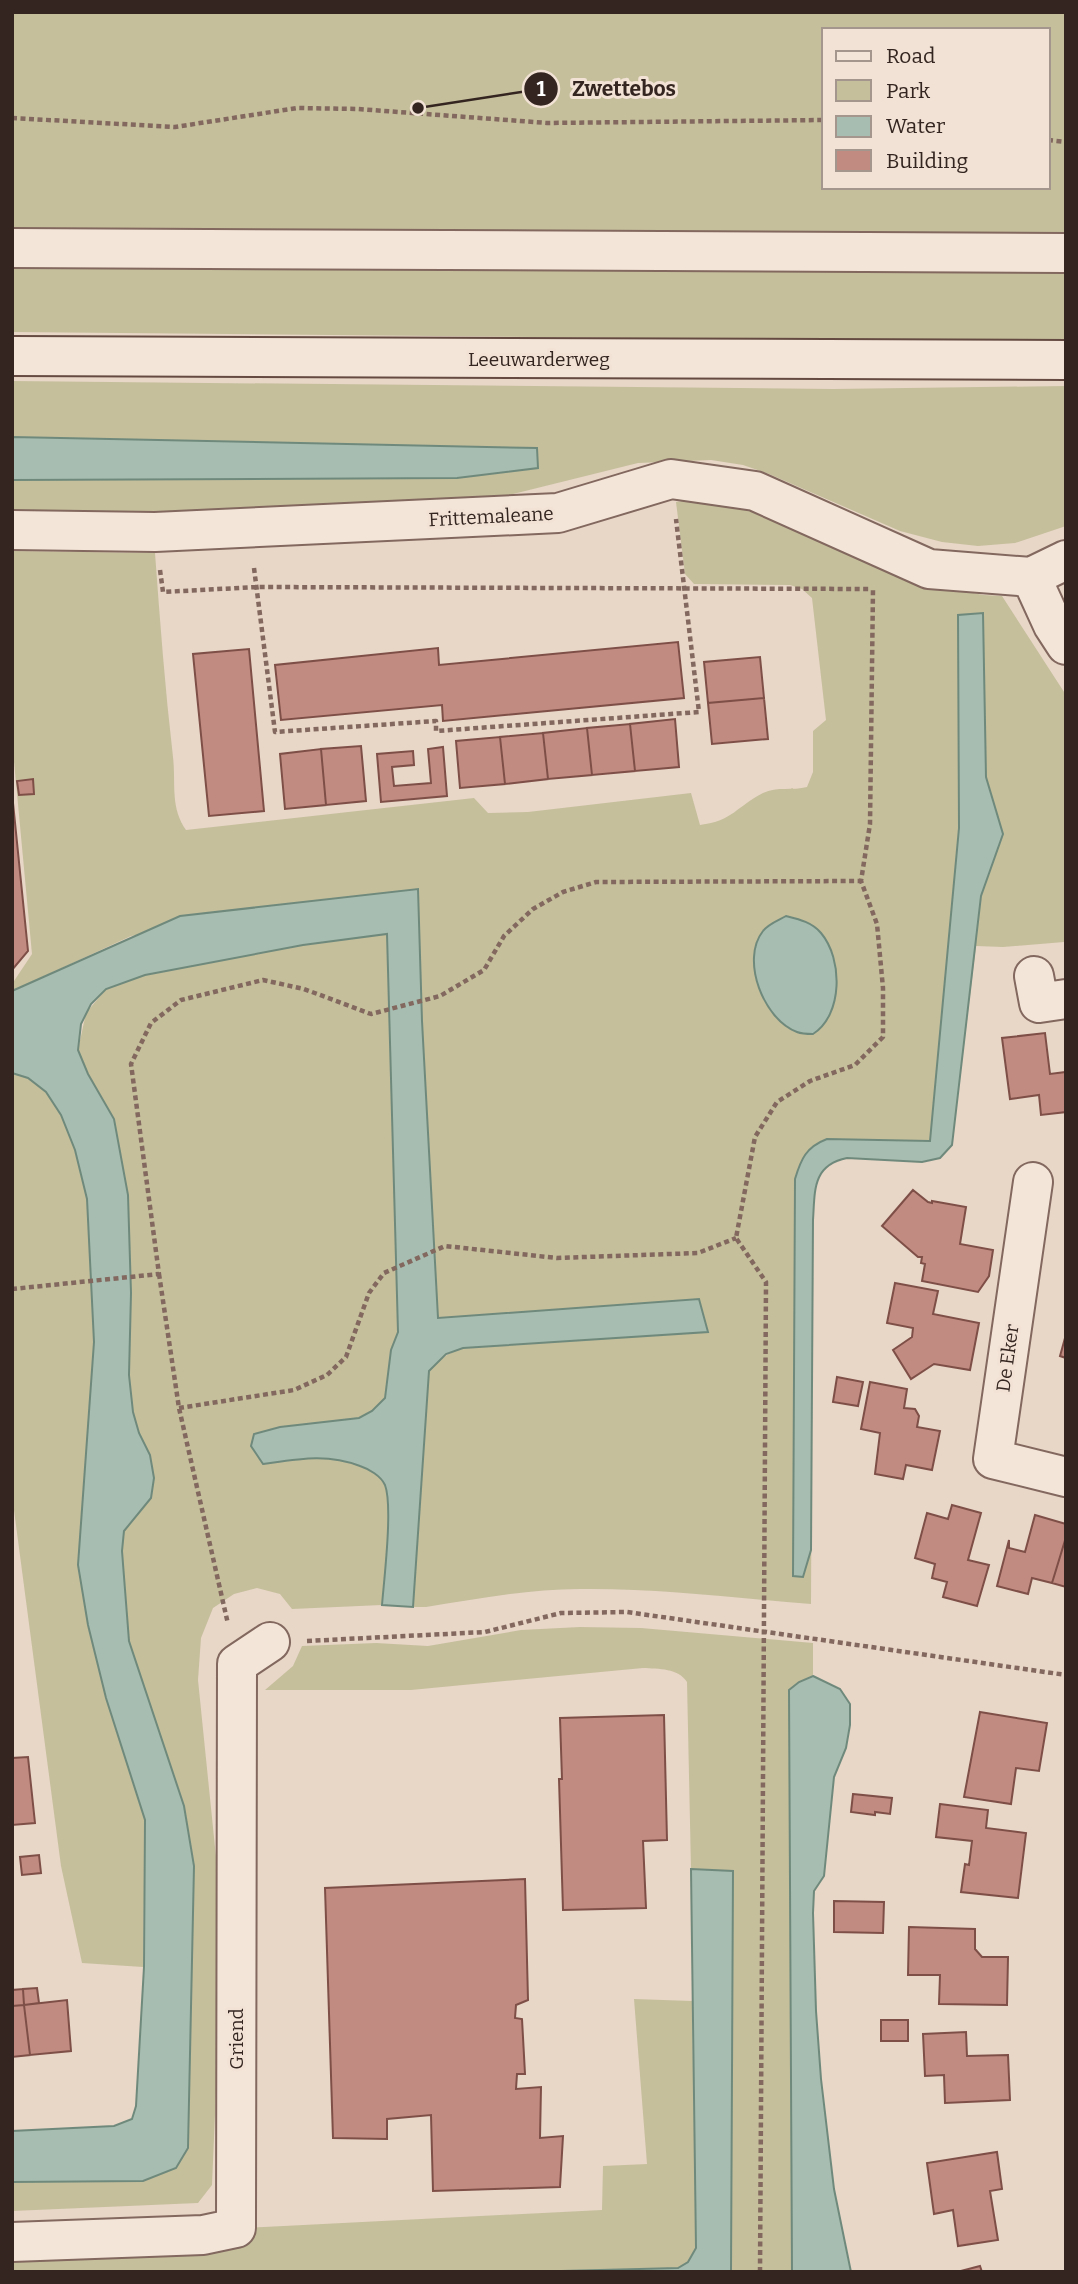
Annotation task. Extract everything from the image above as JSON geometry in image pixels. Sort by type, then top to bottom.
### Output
[{"type":"street","points":[[12,248],[1066,253]]},
{"type":"street","name":"Leeuwarderweg","points":[[12,356],[1066,360]]},
{"type":"street","name":"Frittemaleane","points":[[12,530],[155,532],[558,513],[671,479],[755,491],[929,569],[983,571],[1031,577]]},
{"type":"street","points":[[1066,561],[1031,577],[1053,625],[1066,645]]},
{"type":"street","points":[[1034,976],[1039,1003],[1066,999]]},
{"type":"street","name":"De Eker","points":[[1033,1182],[993,1459],[1066,1477]]},
{"type":"street","points":[[237,1664],[270,1643]]},
{"type":"street","name":"Griend","points":[[12,2242],[203,2235],[236,2228],[237,1664]]},
{"type":"path","points":[[12,118],[175,127],[298,108],[358,109],[547,123],[822,120]]},
{"type":"path","points":[[249,529],[275,732],[436,721],[436,731],[699,712],[671,479]]},
{"type":"path","points":[[155,532],[163,592],[257,587],[871,589],[929,569]]},
{"type":"path","points":[[760,2272],[766,1282],[736,1238],[755,1137],[776,1102],[810,1082],[855,1065],[883,1037],[883,988],[877,924],[861,881],[870,824],[871,589]]},
{"type":"path","points":[[237,1664],[179,1408],[159,1274],[131,1064],[151,1023],[181,1000],[263,980],[304,989],[371,1014],[440,996],[484,970],[503,936],[533,909],[563,892],[596,882],[861,881]]},
{"type":"path","points":[[179,1408],[294,1390],[327,1375],[346,1357],[369,1293],[384,1273],[445,1246],[569,1258],[698,1253],[736,1238]]},
{"type":"path","points":[[12,1289],[159,1274]]},
{"type":"path","points":[[270,1643],[485,1632],[561,1613],[627,1612],[1066,1675]]},
{"type":"green space","points":[[12,12],[1066,12],[1066,239],[12,231]]},
{"type":"green space","points":[[12,261],[1066,269],[1066,340],[12,332]]},
{"type":"green space","points":[[12,381],[833,389],[1066,386],[1066,526],[1015,543],[978,546],[942,542],[900,531],[769,474],[743,465],[711,460],[638,463],[465,506],[250,515],[12,511]]},
{"type":"green space","points":[[700,498],[734,502],[914,581],[983,595],[1002,596],[1066,695],[1066,965],[1064,942],[1003,947],[976,946],[952,1145],[940,1158],[922,1162],[847,1158],[836,1161],[821,1173],[815,1189],[813,1220],[811,1604],[667,1592],[561,1589],[413,1607],[429,1371],[444,1357],[463,1348],[707,1332],[699,1299],[438,1318],[422,1021],[418,889],[131,936],[12,991],[12,984],[32,954],[12,740],[12,551],[155,553],[175,795],[178,813],[186,830],[474,798],[488,813],[528,812],[691,793],[700,825],[728,817],[768,791],[807,787],[813,772],[813,731],[826,720],[812,598],[802,589],[790,585],[694,584],[685,574],[676,502]],"holes":[[[786,916],[769,1007],[757,978],[758,952],[763,930]]]},
{"type":"green space","points":[[387,933],[398,1332],[391,1350],[385,1398],[372,1411],[359,1418],[280,1427],[308,1457],[340,1460],[362,1466],[372,1471],[385,1486],[388,1527],[382,1605],[292,1609],[280,1594],[257,1588],[234,1594],[213,1608],[201,1638],[198,1680],[223,1926],[212,2185],[198,2203],[12,2211],[12,2182],[143,2181],[176,2168],[188,2148],[194,1866],[184,1806],[129,1641],[122,1551],[124,1531],[151,1498],[150,1456],[133,1412],[129,1375],[131,1273],[88,1074],[78,1050],[86,1013],[106,989],[145,975],[302,944]]},
{"type":"green space","points":[[12,1073],[28,1078],[46,1092],[61,1115],[75,1150],[87,1199],[94,1342],[91,1403],[106,1698],[145,1820],[143,1967],[82,1963],[61,1866],[12,1495]]},
{"type":"green space","points":[[641,1628],[813,1643],[813,1676],[789,1690],[792,2272],[731,2272],[732,1871],[691,1869],[687,1682],[683,1677],[668,1670],[643,1668],[411,1690],[265,1690],[293,1666],[302,1646],[376,1643],[428,1646],[521,1630]]},
{"type":"green space","points":[[634,1999],[692,2001],[696,2248],[688,2262],[679,2268],[522,2272],[12,2272],[12,2255],[242,2228],[602,2210],[603,2166],[647,2164]]},
{"type":"water","points":[[12,437],[537,448],[538,468],[457,478],[12,480]]},
{"type":"water","points":[[983,613],[986,777],[1003,834],[981,896],[952,1145],[940,1158],[922,1162],[847,1158],[836,1161],[821,1173],[815,1189],[811,1550],[803,1577],[793,1576],[795,1179],[805,1154],[827,1139],[930,1141],[959,828],[958,615]]},
{"type":"water","points":[[418,889],[422,1021],[438,1318],[699,1299],[708,1332],[463,1348],[446,1354],[429,1371],[413,1607],[382,1605],[388,1509],[385,1485],[381,1479],[363,1467],[324,1458],[263,1464],[251,1446],[254,1434],[280,1427],[359,1418],[372,1411],[385,1398],[391,1350],[398,1332],[387,934],[303,945],[145,975],[106,989],[91,1004],[81,1024],[78,1050],[88,1074],[114,1119],[128,1195],[131,1293],[129,1375],[133,1412],[139,1433],[150,1455],[154,1478],[151,1498],[124,1531],[122,1551],[129,1641],[184,1806],[194,1866],[188,2148],[176,2168],[143,2181],[12,2182],[12,2131],[114,2126],[132,2119],[136,2106],[144,1967],[145,1820],[106,1698],[88,1625],[78,1565],[94,1342],[87,1199],[75,1150],[61,1115],[46,1092],[28,1078],[12,1073],[12,991],[180,916]]},
{"type":"water","points":[[786,916],[817,929],[828,944],[833,957],[836,971],[835,1001],[823,1025],[813,1034],[797,1032],[775,1015],[759,988],[755,973],[754,957],[763,931]]},
{"type":"water","points":[[813,1676],[840,1689],[850,1704],[846,1748],[834,1777],[824,1876],[814,1891],[813,1913],[821,2079],[834,2189],[851,2272],[792,2272],[789,1690]]},
{"type":"water","points":[[691,1869],[733,1871],[731,2272],[522,2272],[678,2268],[688,2262],[696,2248]]},
{"type":"building","points":[[678,642],[684,698],[443,721],[442,705],[281,720],[275,665],[438,648],[439,665]]},
{"type":"building","points":[[249,649],[264,811],[209,816],[193,654]]},
{"type":"building","points":[[760,657],[764,698],[708,703],[704,662]]},
{"type":"building","points":[[764,698],[768,739],[712,744],[708,703]]},
{"type":"building","points":[[675,719],[679,767],[635,771],[630,724]]},
{"type":"building","points":[[630,724],[635,771],[592,775],[587,728]]},
{"type":"building","points":[[587,728],[592,775],[548,779],[543,733]]},
{"type":"building","points":[[543,733],[548,779],[505,784],[500,737]]},
{"type":"building","points":[[500,737],[505,784],[460,788],[456,741]]},
{"type":"building","points":[[361,746],[366,801],[326,805],[321,749]]},
{"type":"building","points":[[443,747],[447,796],[381,802],[377,754],[413,751],[414,765],[392,767],[394,786],[431,783],[428,749]]},
{"type":"building","points":[[321,749],[326,805],[285,809],[280,754]]},
{"type":"building","points":[[33,779],[34,794],[19,795],[17,781]]},
{"type":"building","points":[[12,793],[28,951],[12,970]]},
{"type":"building","points":[[1045,1033],[1050,1074],[1066,1072],[1066,1112],[1041,1115],[1039,1095],[1010,1099],[1002,1038]]},
{"type":"building","points":[[913,1190],[928,1202],[966,1207],[960,1244],[993,1250],[989,1276],[978,1292],[922,1281],[925,1264],[921,1263],[922,1257],[918,1257],[882,1226]]},
{"type":"building","points":[[895,1283],[938,1291],[933,1314],[979,1323],[970,1370],[934,1364],[911,1379],[893,1350],[912,1337],[913,1328],[887,1323]]},
{"type":"building","points":[[1066,1338],[1066,1358],[1060,1356]]},
{"type":"building","points":[[837,1377],[863,1382],[858,1406],[833,1402]]},
{"type":"building","points":[[870,1382],[907,1389],[904,1408],[915,1409],[919,1416],[917,1427],[940,1431],[932,1470],[906,1465],[903,1479],[875,1474],[880,1433],[861,1429]]},
{"type":"building","points":[[952,1505],[981,1513],[968,1560],[989,1565],[977,1606],[943,1597],[947,1582],[932,1578],[935,1564],[915,1558],[927,1513],[948,1519]]},
{"type":"building","points":[[1035,1515],[1066,1524],[1066,1537],[1052,1583],[1032,1578],[1028,1594],[997,1586],[1009,1540],[1009,1548],[1025,1552]]},
{"type":"building","points":[[1066,1537],[1066,1587],[1052,1583]]},
{"type":"building","points":[[980,1712],[1047,1723],[1039,1771],[1016,1768],[1011,1804],[964,1797]]},
{"type":"building","points":[[664,1715],[667,1840],[643,1841],[646,1908],[563,1910],[560,1718]]},
{"type":"building","points":[[28,1757],[35,1823],[12,1825],[12,1758]]},
{"type":"building","points":[[853,1794],[892,1798],[890,1814],[851,1812]]},
{"type":"building","points":[[940,1804],[988,1810],[986,1828],[1026,1833],[1018,1898],[961,1892],[965,1864],[969,1865],[972,1841],[936,1837]]},
{"type":"building","points":[[39,1855],[41,1873],[22,1875],[20,1857]]},
{"type":"building","points":[[525,1879],[528,2000],[516,2005],[515,2018],[522,2019],[525,2074],[517,2074],[516,2089],[541,2087],[540,2138],[563,2136],[560,2187],[433,2191],[431,2115],[387,2119],[387,2139],[333,2138],[325,1888]]},
{"type":"building","points":[[834,1901],[884,1902],[883,1933],[834,1932]]},
{"type":"building","points":[[909,1927],[975,1929],[975,1949],[982,1957],[1008,1957],[1007,2005],[939,2004],[940,1975],[908,1975]]},
{"type":"building","points":[[37,1988],[39,2003],[24,2005],[23,1989]]},
{"type":"building","points":[[23,1989],[24,2005],[12,2006],[12,1990]]},
{"type":"building","points":[[67,2000],[71,2051],[30,2055],[24,2005]]},
{"type":"building","points":[[24,2005],[30,2055],[12,2057],[12,2006]]},
{"type":"building","points":[[881,2020],[908,2020],[908,2041],[881,2041]]},
{"type":"building","points":[[966,2032],[967,2056],[1008,2055],[1010,2100],[945,2103],[944,2075],[925,2076],[923,2034]]},
{"type":"building","points":[[997,2152],[1002,2189],[990,2191],[998,2240],[958,2246],[953,2210],[934,2214],[927,2163]]},
{"type":"building","points":[[980,2266],[982,2272],[957,2272]]},
{"type":"place","name":"Zwettebos","points":[[418,108]]}]
